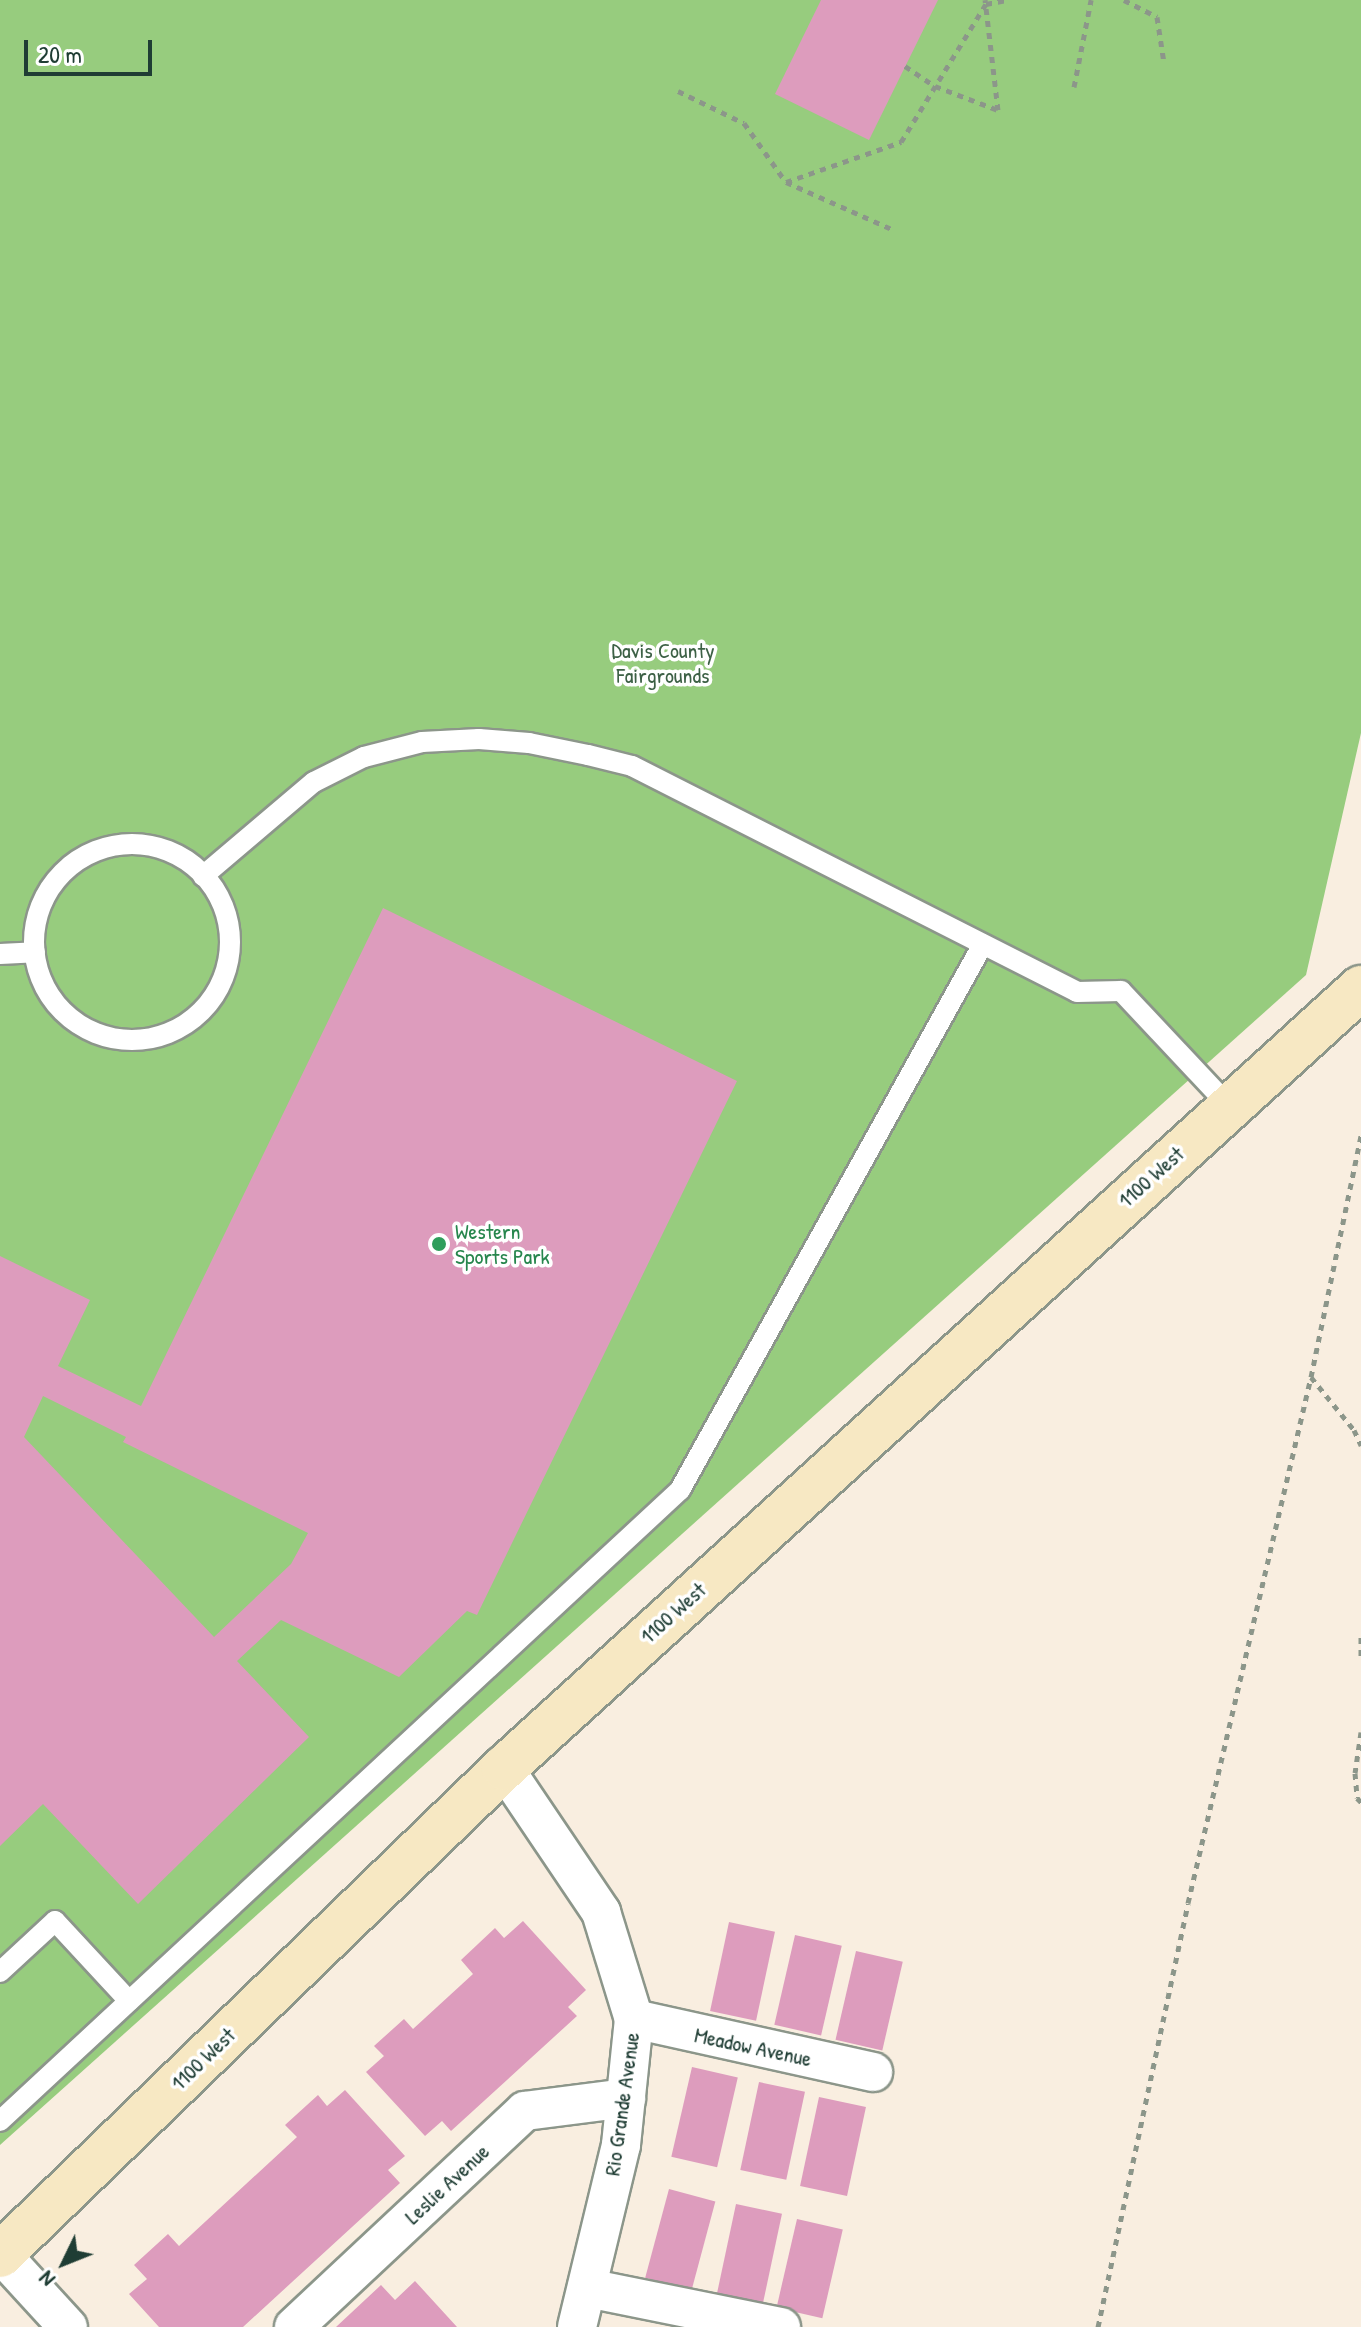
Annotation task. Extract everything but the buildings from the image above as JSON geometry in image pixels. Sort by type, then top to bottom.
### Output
[{"type":"street","name":"1100 West","points":[[1,2255],[504,1768],[1361,988]]},
{"type":"street","name":"Rio Grande Avenue","points":[[504,1768],[601,1912],[634,2019],[621,2145],[577,2327]]},
{"type":"street","name":"Meadow Avenue","points":[[634,2019],[873,2072]]},
{"type":"street","name":"Leslie Avenue","points":[[294,2327],[525,2111],[626,2098]]},
{"type":"street","points":[[1,2255],[68,2327]]},
{"type":"street","points":[[587,2288],[781,2327]]},
{"type":"lane","points":[[203,876],[314,782],[364,757],[422,742],[479,739],[529,743],[632,766],[1077,992],[1121,991],[1229,1106]]},
{"type":"lane","points":[[140,844],[171,852],[203,876],[216,892],[228,919],[230,950],[223,979],[208,1004],[186,1025],[158,1037],[129,1040],[99,1035],[73,1021],[51,998],[37,969],[34,937],[40,907],[56,879],[80,858],[109,846],[140,844]]},
{"type":"lane","points":[[0,2121],[680,1490],[983,944]]},
{"type":"lane","points":[[0,954],[35,952]]},
{"type":"lane","points":[[0,1972],[55,1921],[129,2001]]},
{"type":"path","points":[[986,2],[1007,0]]},
{"type":"path","points":[[1074,87],[1091,0]]},
{"type":"path","points":[[1124,0],[1157,17],[1164,63]]},
{"type":"path","points":[[905,66],[935,86],[998,110],[986,2]]},
{"type":"path","points":[[786,182],[901,142],[986,2]]},
{"type":"path","points":[[678,91],[744,123],[786,182],[894,230]]},
{"type":"path","points":[[1098,2327],[1188,1903],[1311,1377],[1361,1135]]},
{"type":"path","points":[[1311,1377],[1354,1430],[1361,1445]]},
{"type":"path","points":[[1361,1637],[1361,1656]]},
{"type":"path","points":[[1361,1732],[1355,1773],[1357,1798],[1361,1802]]},
{"type":"green space","name":"Davis County Fairgrounds","points":[[0,0],[1361,0],[1361,733],[1306,975],[0,2145]]},
{"type":"place","name":"Western Sports Park","points":[[439,1244]]}]
